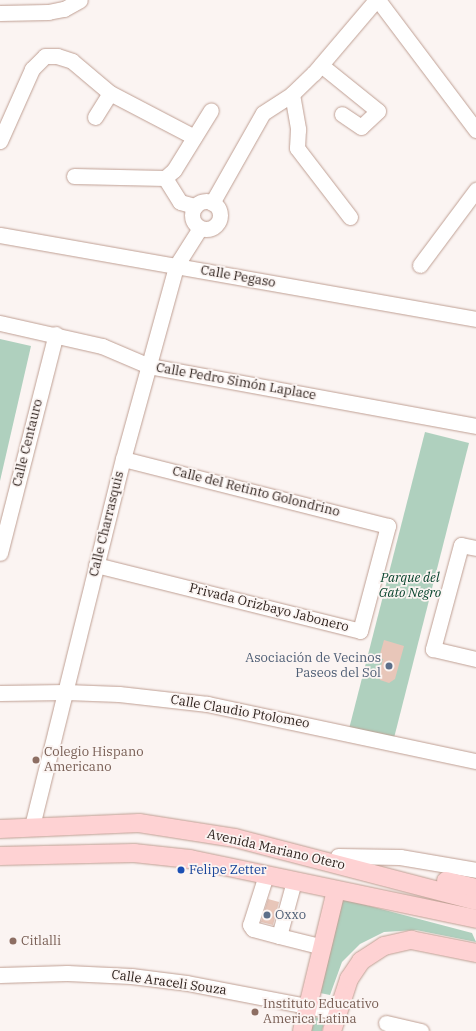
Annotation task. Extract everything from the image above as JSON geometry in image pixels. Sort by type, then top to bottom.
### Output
[{"type":"main road","name":"Avenida Mariano Otero","points":[[0,829],[32,826],[139,823],[235,838],[476,901]]},
{"type":"main road","name":"Avenida Mariano Otero","points":[[0,856],[134,853],[190,859],[376,899],[475,928]]},
{"type":"main road","points":[[302,855],[338,856],[476,888]]},
{"type":"main road","points":[[302,1031],[336,890]]},
{"type":"main road","points":[[332,1031],[337,1012],[354,969],[368,955],[384,946],[401,940],[411,940],[476,953]]},
{"type":"street","points":[[0,13],[48,12],[64,9],[80,0]]},
{"type":"street","points":[[212,203],[263,113],[292,94],[322,65],[377,0],[476,130]]},
{"type":"street","points":[[0,141],[29,74],[38,60],[45,56],[64,57],[72,60],[110,93],[194,137]]},
{"type":"street","points":[[322,65],[378,111],[361,127],[342,114]]},
{"type":"street","points":[[95,118],[110,93]]},
{"type":"street","points":[[292,94],[297,119],[299,152],[350,217]]},
{"type":"street","points":[[74,176],[165,178],[174,170],[211,110]]},
{"type":"street","points":[[165,178],[180,202],[195,206],[203,202],[212,203],[219,210],[217,223],[209,229],[200,228],[192,218],[195,206]]},
{"type":"street","points":[[420,265],[476,190]]},
{"type":"street","name":"Calle Charrasquis","points":[[32,826],[96,565],[176,266],[200,228]]},
{"type":"street","name":"Calle Pegaso","points":[[0,235],[476,319]]},
{"type":"street","name":"Calle Pedro Simón Laplace","points":[[0,323],[56,334],[102,346],[149,366],[476,426]]},
{"type":"street","name":"Calle Centauro","points":[[0,553],[56,334]]},
{"type":"street","name":"Calle del Retinto Golondrino","points":[[124,459],[388,526]]},
{"type":"street","name":"Privada Orizbayo Jabonero","points":[[96,565],[360,631],[388,526]]},
{"type":"street","points":[[476,548],[461,545],[433,649],[476,659]]},
{"type":"street","name":"Calle Claudio Ptolomeo","points":[[0,693],[66,692],[207,704],[476,762]]},
{"type":"street","points":[[338,856],[400,857],[476,870]]},
{"type":"street","points":[[266,875],[250,925],[253,929],[322,946]]},
{"type":"street","points":[[280,936],[294,881]]},
{"type":"street","name":"Calle Araceli Souza","points":[[0,974],[67,973],[131,976],[337,1012]]},
{"type":"street","points":[[386,1023],[422,1031]]},
{"type":"green space","points":[[0,339],[31,346],[0,481]]},
{"type":"green space","name":"Parque del Gato Negro","points":[[425,432],[469,443],[394,738],[349,729]]},
{"type":"green space","points":[[343,899],[472,933],[476,942],[416,930],[384,932],[360,944],[342,962],[330,995],[320,993]]},
{"type":"green space","points":[[314,1017],[325,1019],[322,1031],[311,1031]]},
{"type":"building","name":"Asociación de Vecinos Paseos del Sol","points":[[384,640],[404,646],[395,679],[389,683],[380,680],[379,674],[383,659],[379,658]]},
{"type":"building","points":[[268,899],[279,902],[273,925],[261,922]]},
{"type":"place","name":"Asociación de Vecinos Paseos del Sol","points":[[389,666]]},
{"type":"place","name":"Colegio Hispano Americano","points":[[36,760]]},
{"type":"place","name":"Felipe Zetter","points":[[181,870]]},
{"type":"place","name":"Oxxo","points":[[267,915]]},
{"type":"place","name":"Citlalli","points":[[13,941]]},
{"type":"place","name":"Instituto Educativo America Latina","points":[[255,1012]]}]
